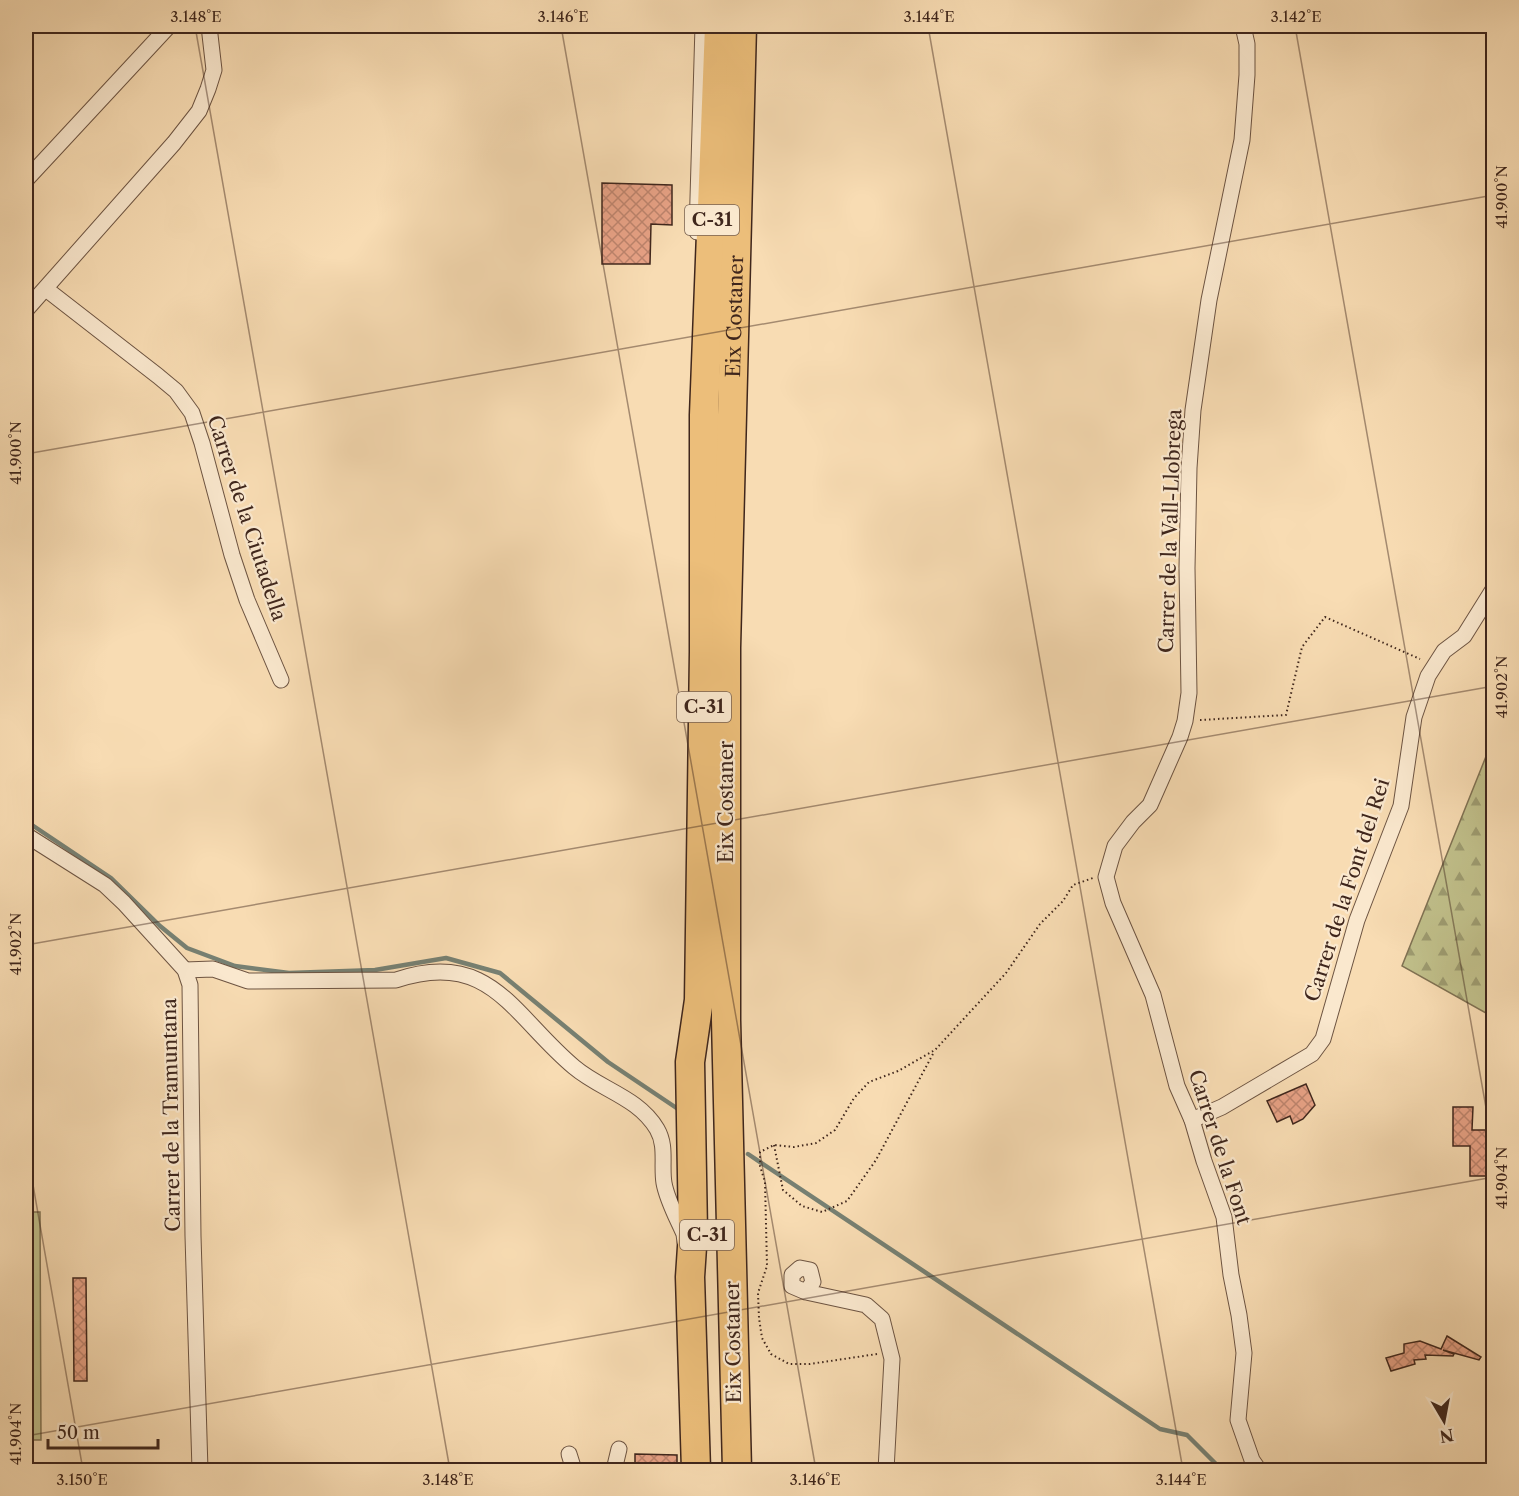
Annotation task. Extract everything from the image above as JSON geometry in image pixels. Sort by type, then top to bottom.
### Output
[{"type":"highway","name":"C-31","points":[[699,1000],[704,652],[704,415],[720,26]]},
{"type":"highway","name":"Eix Costaner","points":[[736,1470],[726,1020],[728,568],[742,26]]},
{"type":"highway","points":[[728,568],[739,471],[753,26]]},
{"type":"highway","points":[[695,282],[704,415]]},
{"type":"highway","points":[[696,1470],[690,1277],[693,1232],[690,1062],[699,1000]]},
{"type":"highway","name":"Eix Costaner","points":[[699,1000],[715,1470]]},
{"type":"highway","points":[[726,1020],[736,1050],[744,1332],[751,1391],[755,1470]]},
{"type":"street","points":[[26,180],[169,26]]},
{"type":"street","points":[[26,310],[199,111],[214,70],[209,26]]},
{"type":"street","points":[[695,282],[703,26]]},
{"type":"street","name":"Carrer de la Vall-Llobrega","points":[[1106,877],[1114,846],[1150,805],[1185,721],[1189,693],[1187,568],[1193,410],[1209,300],[1242,140],[1247,75],[1247,44],[1243,26]]},
{"type":"street","name":"Carrer de la Ciutadella","points":[[46,289],[176,391],[192,413],[247,600],[281,681]]},
{"type":"street","name":"Carrer de la Font del Rei","points":[[1192,1120],[1222,1107],[1312,1054],[1323,1039],[1357,920],[1401,806],[1414,717],[1428,676],[1444,651],[1464,636],[1494,588]]},
{"type":"street","name":"Carrer de la Tramuntana","points":[[26,835],[105,885],[184,970],[190,985],[193,1236],[200,1470]]},
{"type":"street","name":"Carrer de la Font","points":[[1106,877],[1113,903],[1153,995],[1178,1086],[1192,1120],[1224,1217],[1244,1353],[1238,1420],[1252,1460],[1259,1470]]},
{"type":"street","points":[[184,970],[213,969],[248,981],[396,980],[412,974],[450,971],[478,980],[508,1000],[575,1067],[643,1109],[658,1131],[663,1149],[664,1183],[684,1234],[690,1277]]},
{"type":"street","points":[[806,1292],[866,1305],[882,1319],[892,1359],[886,1470]]},
{"type":"street","points":[[614,1470],[619,1449]]},
{"type":"street","points":[[569,1454],[574,1470]]},
{"type":"path","points":[[1185,721],[1286,715],[1302,647],[1325,617],[1434,666]]},
{"type":"path","points":[[774,1145],[783,1190],[802,1206],[822,1212],[848,1201],[876,1160],[935,1050],[1006,974],[1040,924],[1063,902],[1073,885],[1089,879],[1106,877]]},
{"type":"path","points":[[888,1341],[877,1354],[810,1364],[789,1364],[771,1354],[762,1338],[758,1293],[766,1266],[765,1182],[760,1166],[760,1152],[774,1145],[794,1148],[816,1143],[835,1130],[854,1098],[869,1082],[898,1071],[935,1050]]},
{"type":"green space","points":[[1493,739],[1493,1017],[1402,966]]},
{"type":"green space","points":[[26,1212],[40,1212],[41,1440],[26,1440]]},
{"type":"building","points":[[602,183],[672,185],[672,225],[651,224],[650,264],[602,264]]},
{"type":"building","points":[[1306,1084],[1315,1105],[1303,1119],[1293,1124],[1290,1116],[1277,1122],[1267,1101]]},
{"type":"building","points":[[1453,1107],[1473,1107],[1472,1130],[1494,1130],[1494,1145],[1489,1144],[1489,1176],[1470,1176],[1470,1146],[1453,1146]]},
{"type":"building","points":[[73,1278],[86,1278],[87,1381],[74,1381]]},
{"type":"building","points":[[1447,1336],[1481,1357],[1479,1360],[1443,1350],[1454,1354],[1453,1356],[1425,1355],[1426,1359],[1414,1360],[1415,1364],[1391,1371],[1386,1358],[1404,1353],[1404,1344],[1420,1341],[1441,1349]]},
{"type":"building","points":[[635,1454],[677,1455],[677,1470],[635,1470]]},
{"type":"waterway","points":[[26,821],[111,878],[160,926],[187,948],[235,966],[289,973],[375,970],[446,958],[500,973],[608,1062],[678,1109]]},
{"type":"waterway","points":[[748,1154],[1160,1429],[1187,1435],[1222,1470]]}]
